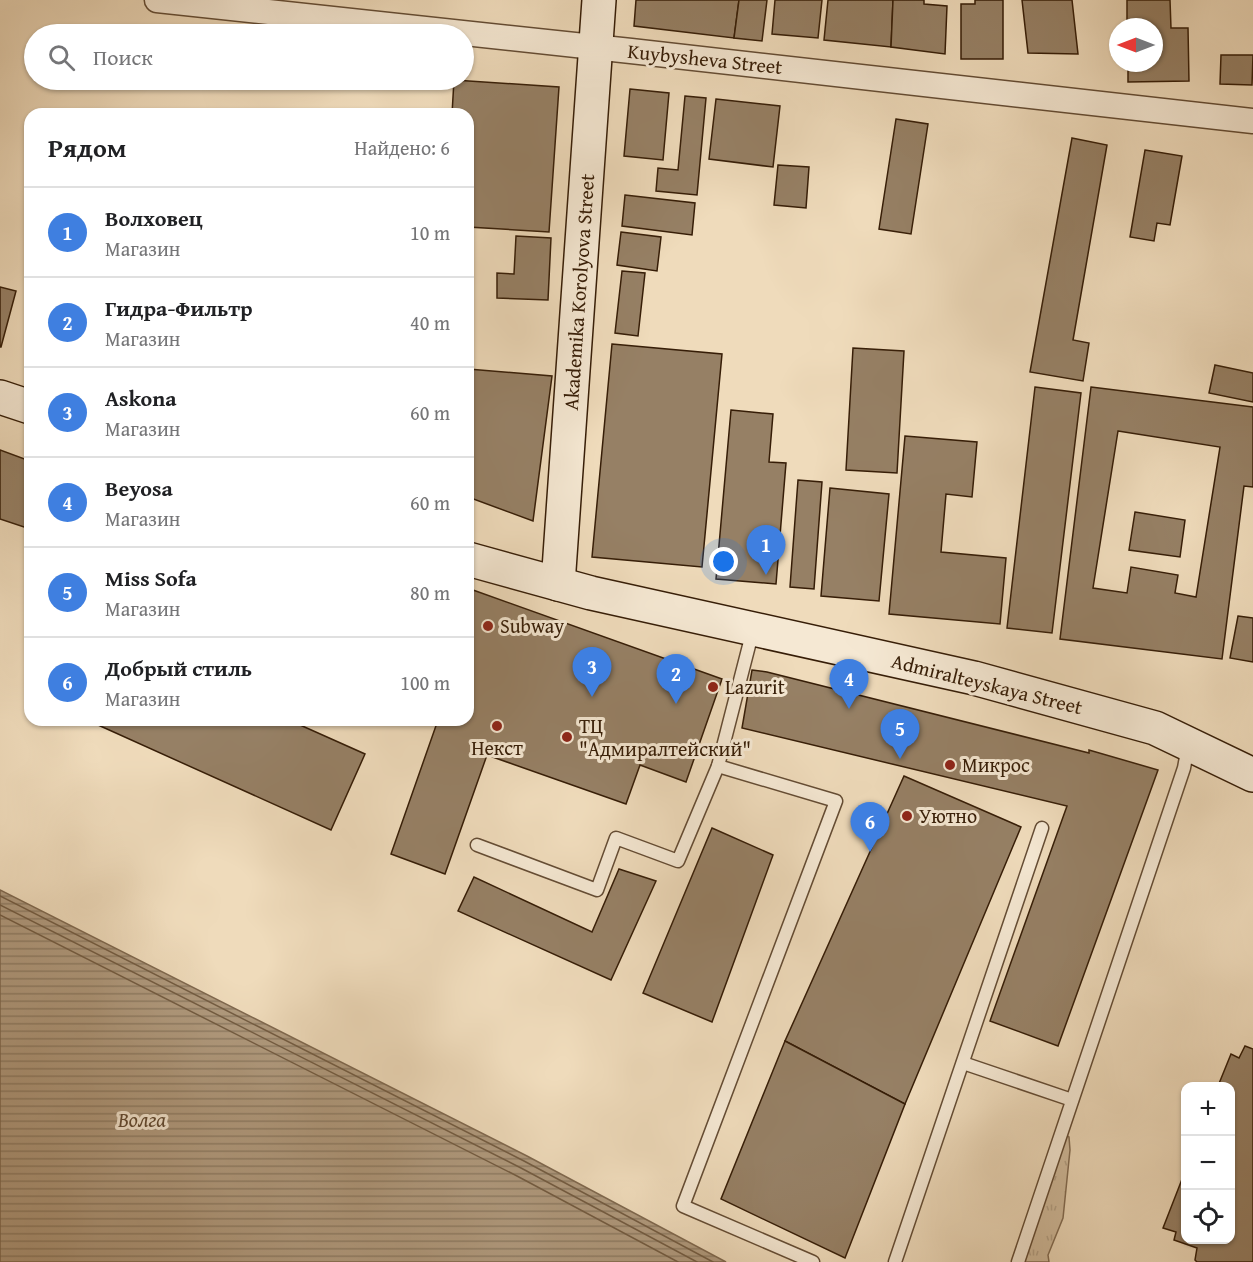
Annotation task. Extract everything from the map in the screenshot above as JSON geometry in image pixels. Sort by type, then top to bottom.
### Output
[{"type":"main road","name":"Akademika Korolyova Street","points":[[558,584],[599,0]]},
{"type":"main road","points":[[0,396],[24,405]]},
{"type":"main road","name":"Admiralteyskaya Street","points":[[474,561],[591,593],[974,678],[1155,728],[1253,775]]},
{"type":"street","name":"Kuybysheva Street","points":[[157,0],[381,24]]},
{"type":"street","name":"Kuybysheva Street","points":[[474,34],[1253,121]]},
{"type":"lane","points":[[477,844],[597,890],[616,838],[678,861],[718,766],[753,629]]},
{"type":"lane","points":[[1018,1262],[1180,779],[1189,744]]},
{"type":"lane","points":[[718,766],[836,801],[683,1206],[813,1262]]},
{"type":"lane","points":[[895,1262],[1042,828]]},
{"type":"lane","points":[[963,1063],[1072,1100]]},
{"type":"green space","points":[[1061,1132],[1069,1137],[1070,1150],[1063,1218],[1048,1255],[1049,1262],[1018,1262]]},
{"type":"water","name":"Волга","points":[[0,890],[527,1156],[726,1262],[0,1262]]},
{"type":"building","points":[[636,0],[739,0],[734,38],[634,26]]},
{"type":"building","points":[[739,0],[767,0],[762,41],[734,38]]},
{"type":"building","points":[[775,0],[822,0],[818,38],[772,34]]},
{"type":"building","points":[[828,0],[893,0],[891,47],[824,40]]},
{"type":"building","points":[[893,0],[924,0],[924,4],[947,6],[945,54],[891,47]]},
{"type":"building","points":[[975,0],[1003,0],[1003,59],[961,59],[961,4],[975,4]]},
{"type":"building","points":[[1022,0],[1072,0],[1078,54],[1028,53]]},
{"type":"building","points":[[1127,0],[1170,0],[1171,28],[1188,28],[1189,81],[1128,82],[1128,72],[1163,72],[1163,18],[1127,18]]},
{"type":"building","points":[[1221,55],[1253,55],[1252,85],[1220,84]]},
{"type":"building","points":[[474,81],[559,87],[549,232],[474,227],[474,108],[452,108],[453,90],[474,90]]},
{"type":"building","points":[[630,89],[669,93],[663,160],[624,156]]},
{"type":"building","points":[[685,96],[706,98],[697,195],[656,191],[658,168],[678,170]]},
{"type":"building","points":[[716,99],[780,106],[773,167],[709,159]]},
{"type":"building","points":[[896,119],[928,124],[911,234],[879,229]]},
{"type":"building","points":[[1072,138],[1107,145],[1073,340],[1089,343],[1083,381],[1030,372]]},
{"type":"building","points":[[1145,150],[1182,156],[1170,225],[1157,223],[1154,241],[1130,237]]},
{"type":"building","points":[[778,165],[809,167],[806,208],[774,205]]},
{"type":"building","points":[[625,195],[695,203],[692,235],[622,226]]},
{"type":"building","points":[[621,232],[661,237],[657,271],[617,265]]},
{"type":"building","points":[[516,236],[551,238],[548,300],[497,298],[497,273],[514,274]]},
{"type":"building","points":[[622,271],[645,273],[638,336],[615,333]]},
{"type":"building","points":[[0,287],[16,291],[1,347],[0,347]]},
{"type":"building","points":[[612,344],[722,354],[702,567],[592,557]]},
{"type":"building","points":[[853,348],[904,351],[897,473],[846,470]]},
{"type":"building","points":[[1215,365],[1253,373],[1253,402],[1209,393]]},
{"type":"building","points":[[474,370],[552,376],[533,521],[474,499]]},
{"type":"building","points":[[1035,387],[1081,393],[1052,633],[1007,628]]},
{"type":"building","points":[[1091,387],[1253,407],[1253,487],[1244,486],[1222,659],[1060,639]],"holes":[[[1118,431],[1220,447],[1196,597],[1175,593],[1178,575],[1131,567],[1127,593],[1093,588]]]},
{"type":"building","points":[[731,410],[773,414],[769,462],[786,463],[776,584],[716,579]]},
{"type":"building","points":[[905,436],[977,442],[972,497],[946,494],[941,552],[1006,558],[1000,624],[889,614]]},
{"type":"building","points":[[0,450],[24,459],[24,527],[0,519]]},
{"type":"building","points":[[798,480],[822,482],[814,589],[790,587]]},
{"type":"building","points":[[830,488],[889,494],[879,601],[821,596]]},
{"type":"building","points":[[1135,512],[1185,520],[1180,557],[1129,550]]},
{"type":"building","name":"ТЦ \"Адмиралтейский\"","points":[[474,590],[722,679],[686,782],[640,765],[626,804],[487,755],[445,874],[391,854],[436,726],[474,726]]},
{"type":"building","points":[[1238,616],[1253,618],[1253,662],[1230,658]]},
{"type":"building","points":[[752,670],[1089,753],[1089,750],[1158,770],[1058,1046],[990,1021],[1067,806],[742,728]]},
{"type":"building","points":[[100,726],[302,726],[365,754],[331,830]]},
{"type":"building","points":[[904,776],[1021,827],[905,1104],[785,1041]]},
{"type":"building","points":[[712,828],[773,855],[712,1022],[643,993]]},
{"type":"building","points":[[619,869],[656,881],[611,980],[458,911],[474,877],[592,932]]},
{"type":"building","points":[[785,1041],[905,1104],[845,1258],[721,1199]]},
{"type":"building","points":[[1245,1046],[1253,1049],[1253,1262],[1197,1262],[1195,1260],[1197,1248],[1186,1244],[1235,1244],[1235,1082],[1220,1082],[1231,1054],[1239,1058]]},
{"type":"building","points":[[1181,1182],[1181,1242],[1174,1240],[1176,1232],[1163,1228]]},
{"type":"place","name":"Волховец","points":[[766,575]]},
{"type":"place","name":"Subway","points":[[488,626]]},
{"type":"place","name":"Lazurit","points":[[713,687]]},
{"type":"place","name":"Askona","points":[[592,697]]},
{"type":"place","name":"Гидра-Фильтр","points":[[676,704]]},
{"type":"place","name":"Beyosa","points":[[849,709]]},
{"type":"place","name":"Некст","points":[[497,726]]},
{"type":"place","name":"ТЦ \"Адмиралтейский\"","points":[[567,737]]},
{"type":"place","name":"Miss Sofa","points":[[900,759]]},
{"type":"place","name":"Микрос","points":[[950,765]]},
{"type":"place","name":"Уютно","points":[[907,816]]},
{"type":"place","name":"Добрый стиль","points":[[870,852]]}]
